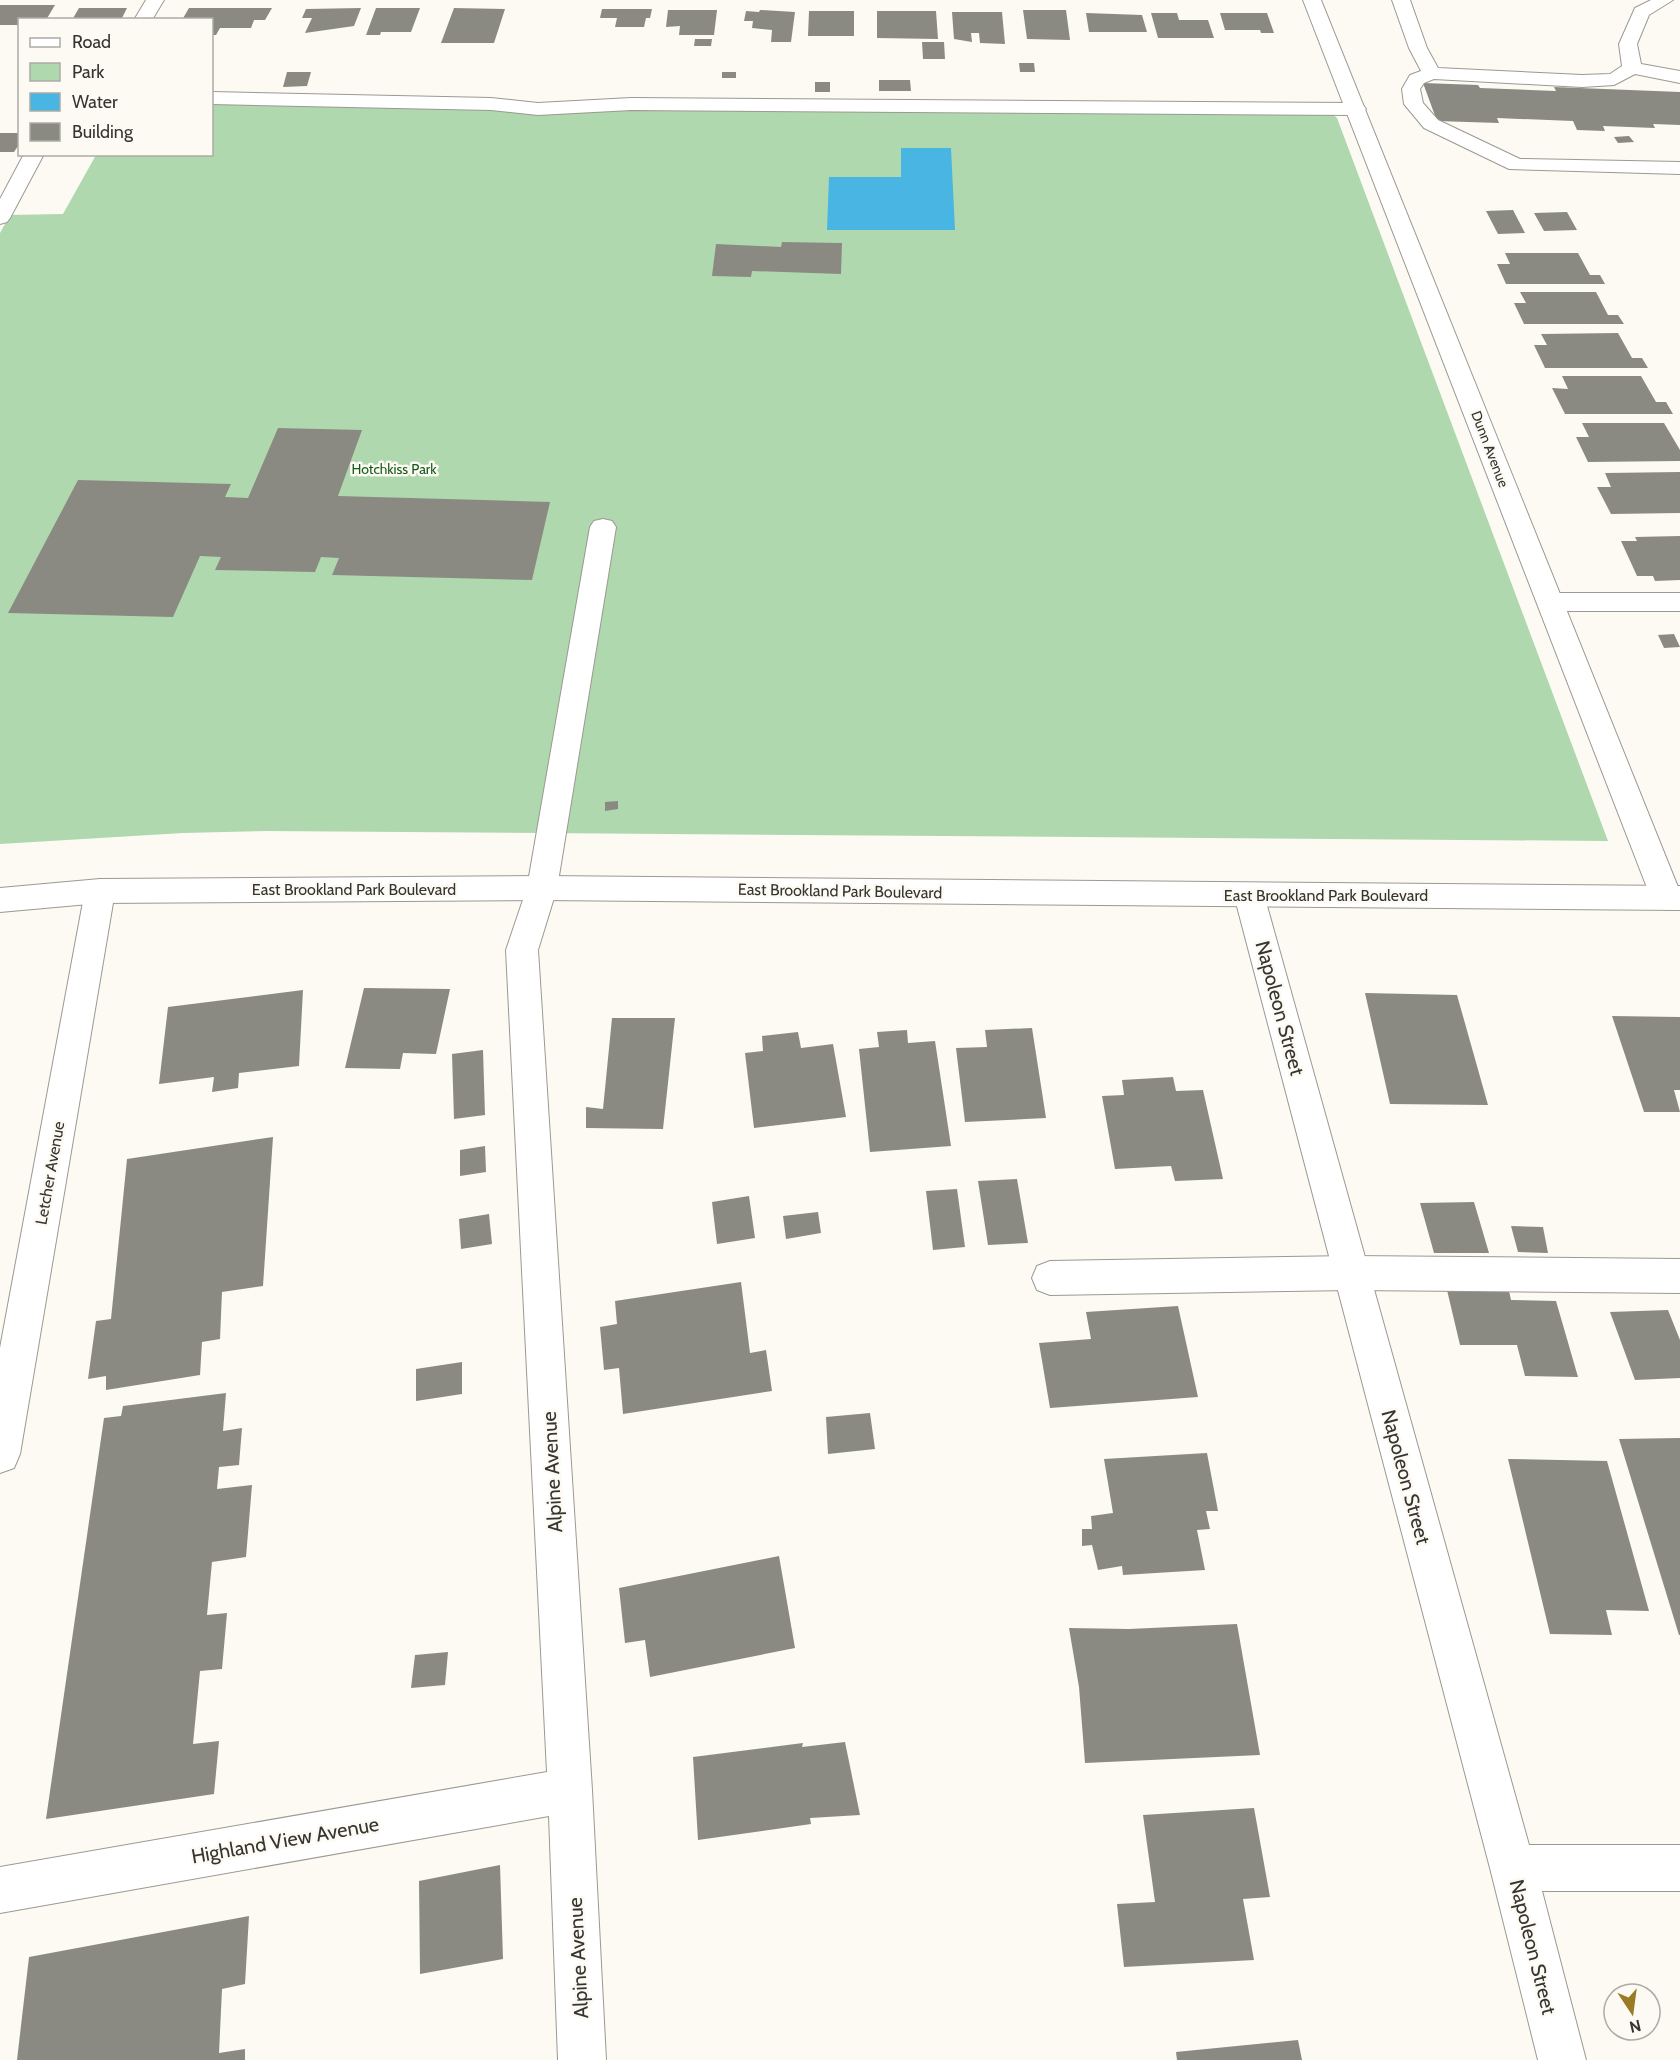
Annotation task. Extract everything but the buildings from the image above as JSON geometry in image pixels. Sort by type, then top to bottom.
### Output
[{"type":"street","points":[[144,18],[155,0]]},
{"type":"street","name":"Dunn Avenue","points":[[1312,0],[1550,602],[1674,898]]},
{"type":"street","points":[[1401,0],[1418,48],[1432,73]]},
{"type":"street","points":[[1632,68],[1628,44],[1641,12],[1664,0]]},
{"type":"street","points":[[1670,0],[1680,4]]},
{"type":"street","points":[[1680,77],[1632,68],[1614,79],[1582,81],[1432,73],[1417,79],[1411,89],[1414,104],[1431,124],[1516,165],[1680,168]]},
{"type":"street","points":[[213,98],[491,104],[538,110],[631,104],[1356,109]]},
{"type":"street","points":[[0,218],[33,156]]},
{"type":"street","name":"Alpine Avenue","points":[[582,2060],[570,1790],[522,950],[542,888],[603,527]]},
{"type":"street","points":[[1550,602],[1680,602]]},
{"type":"street","name":"East Brookland Park Boulevard","points":[[0,900],[100,891],[542,888],[1674,898]]},
{"type":"street","name":"Letcher Avenue","points":[[0,1454],[100,891]]},
{"type":"street","name":"Napoleon Street","points":[[1250,895],[1513,1868],[1562,2060]]},
{"type":"street","points":[[1050,1278],[1351,1273],[1680,1276]]},
{"type":"street","name":"Highland View Avenue","points":[[0,1890],[570,1790]]},
{"type":"street","points":[[1513,1868],[1680,1868]]},
{"type":"green space","name":"Hotchkiss Park","points":[[213,102],[1332,114],[1337,118],[1608,841],[267,831],[183,833],[0,844],[0,233],[10,215],[63,214],[95,156],[213,156]]},
{"type":"water","points":[[901,148],[951,148],[955,230],[827,230],[829,177],[901,177]]}]
